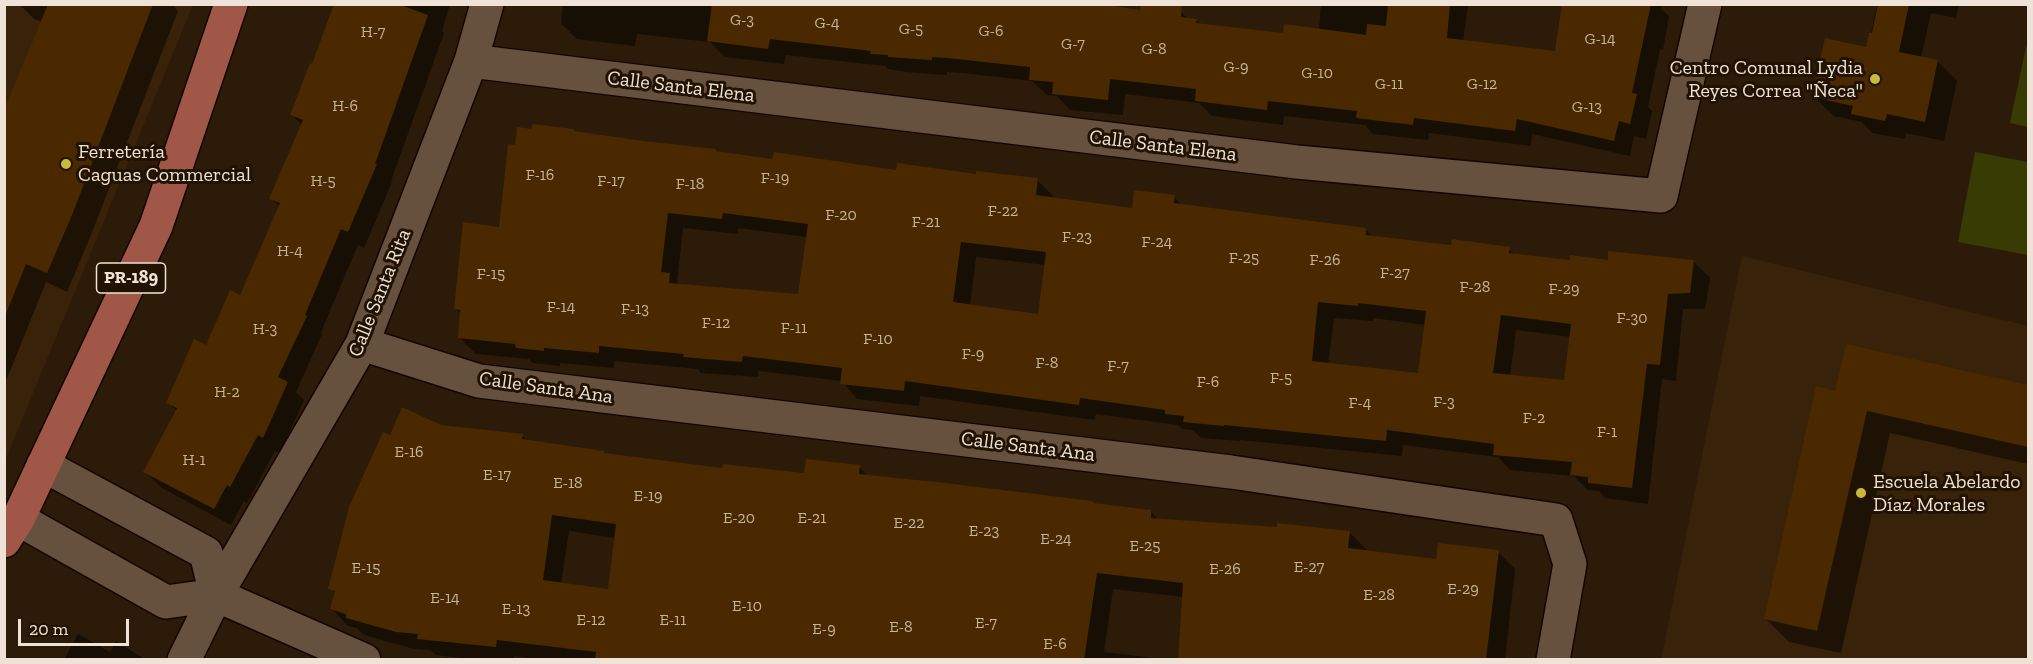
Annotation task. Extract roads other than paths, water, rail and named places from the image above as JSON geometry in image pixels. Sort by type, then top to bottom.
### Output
[{"type":"main road","name":"PR-189","points":[[11,530],[156,226],[231,4]]},
{"type":"street","name":"Calle Santa Rita","points":[[184,660],[216,595],[362,344],[471,61],[487,4]]},
{"type":"street","name":"Calle Santa Elena","points":[[471,61],[1297,162],[1661,196],[1705,4]]},
{"type":"street","name":"Calle Santa Ana","points":[[362,344],[479,381],[1231,472],[1556,520],[1570,564],[1553,660]]},
{"type":"street","points":[[43,465],[206,553],[216,595]]},
{"type":"street","points":[[11,530],[166,602],[216,595],[364,660]]},
{"type":"place","name":"Centro Comunal Lydia Reyes Correa \"Ñeca\"","points":[[1875,79]]},
{"type":"place","name":"Ferretería Caguas Commercial","points":[[66,164]]},
{"type":"place","name":"Escuela Abelardo Díaz Morales","points":[[1861,493]]}]
